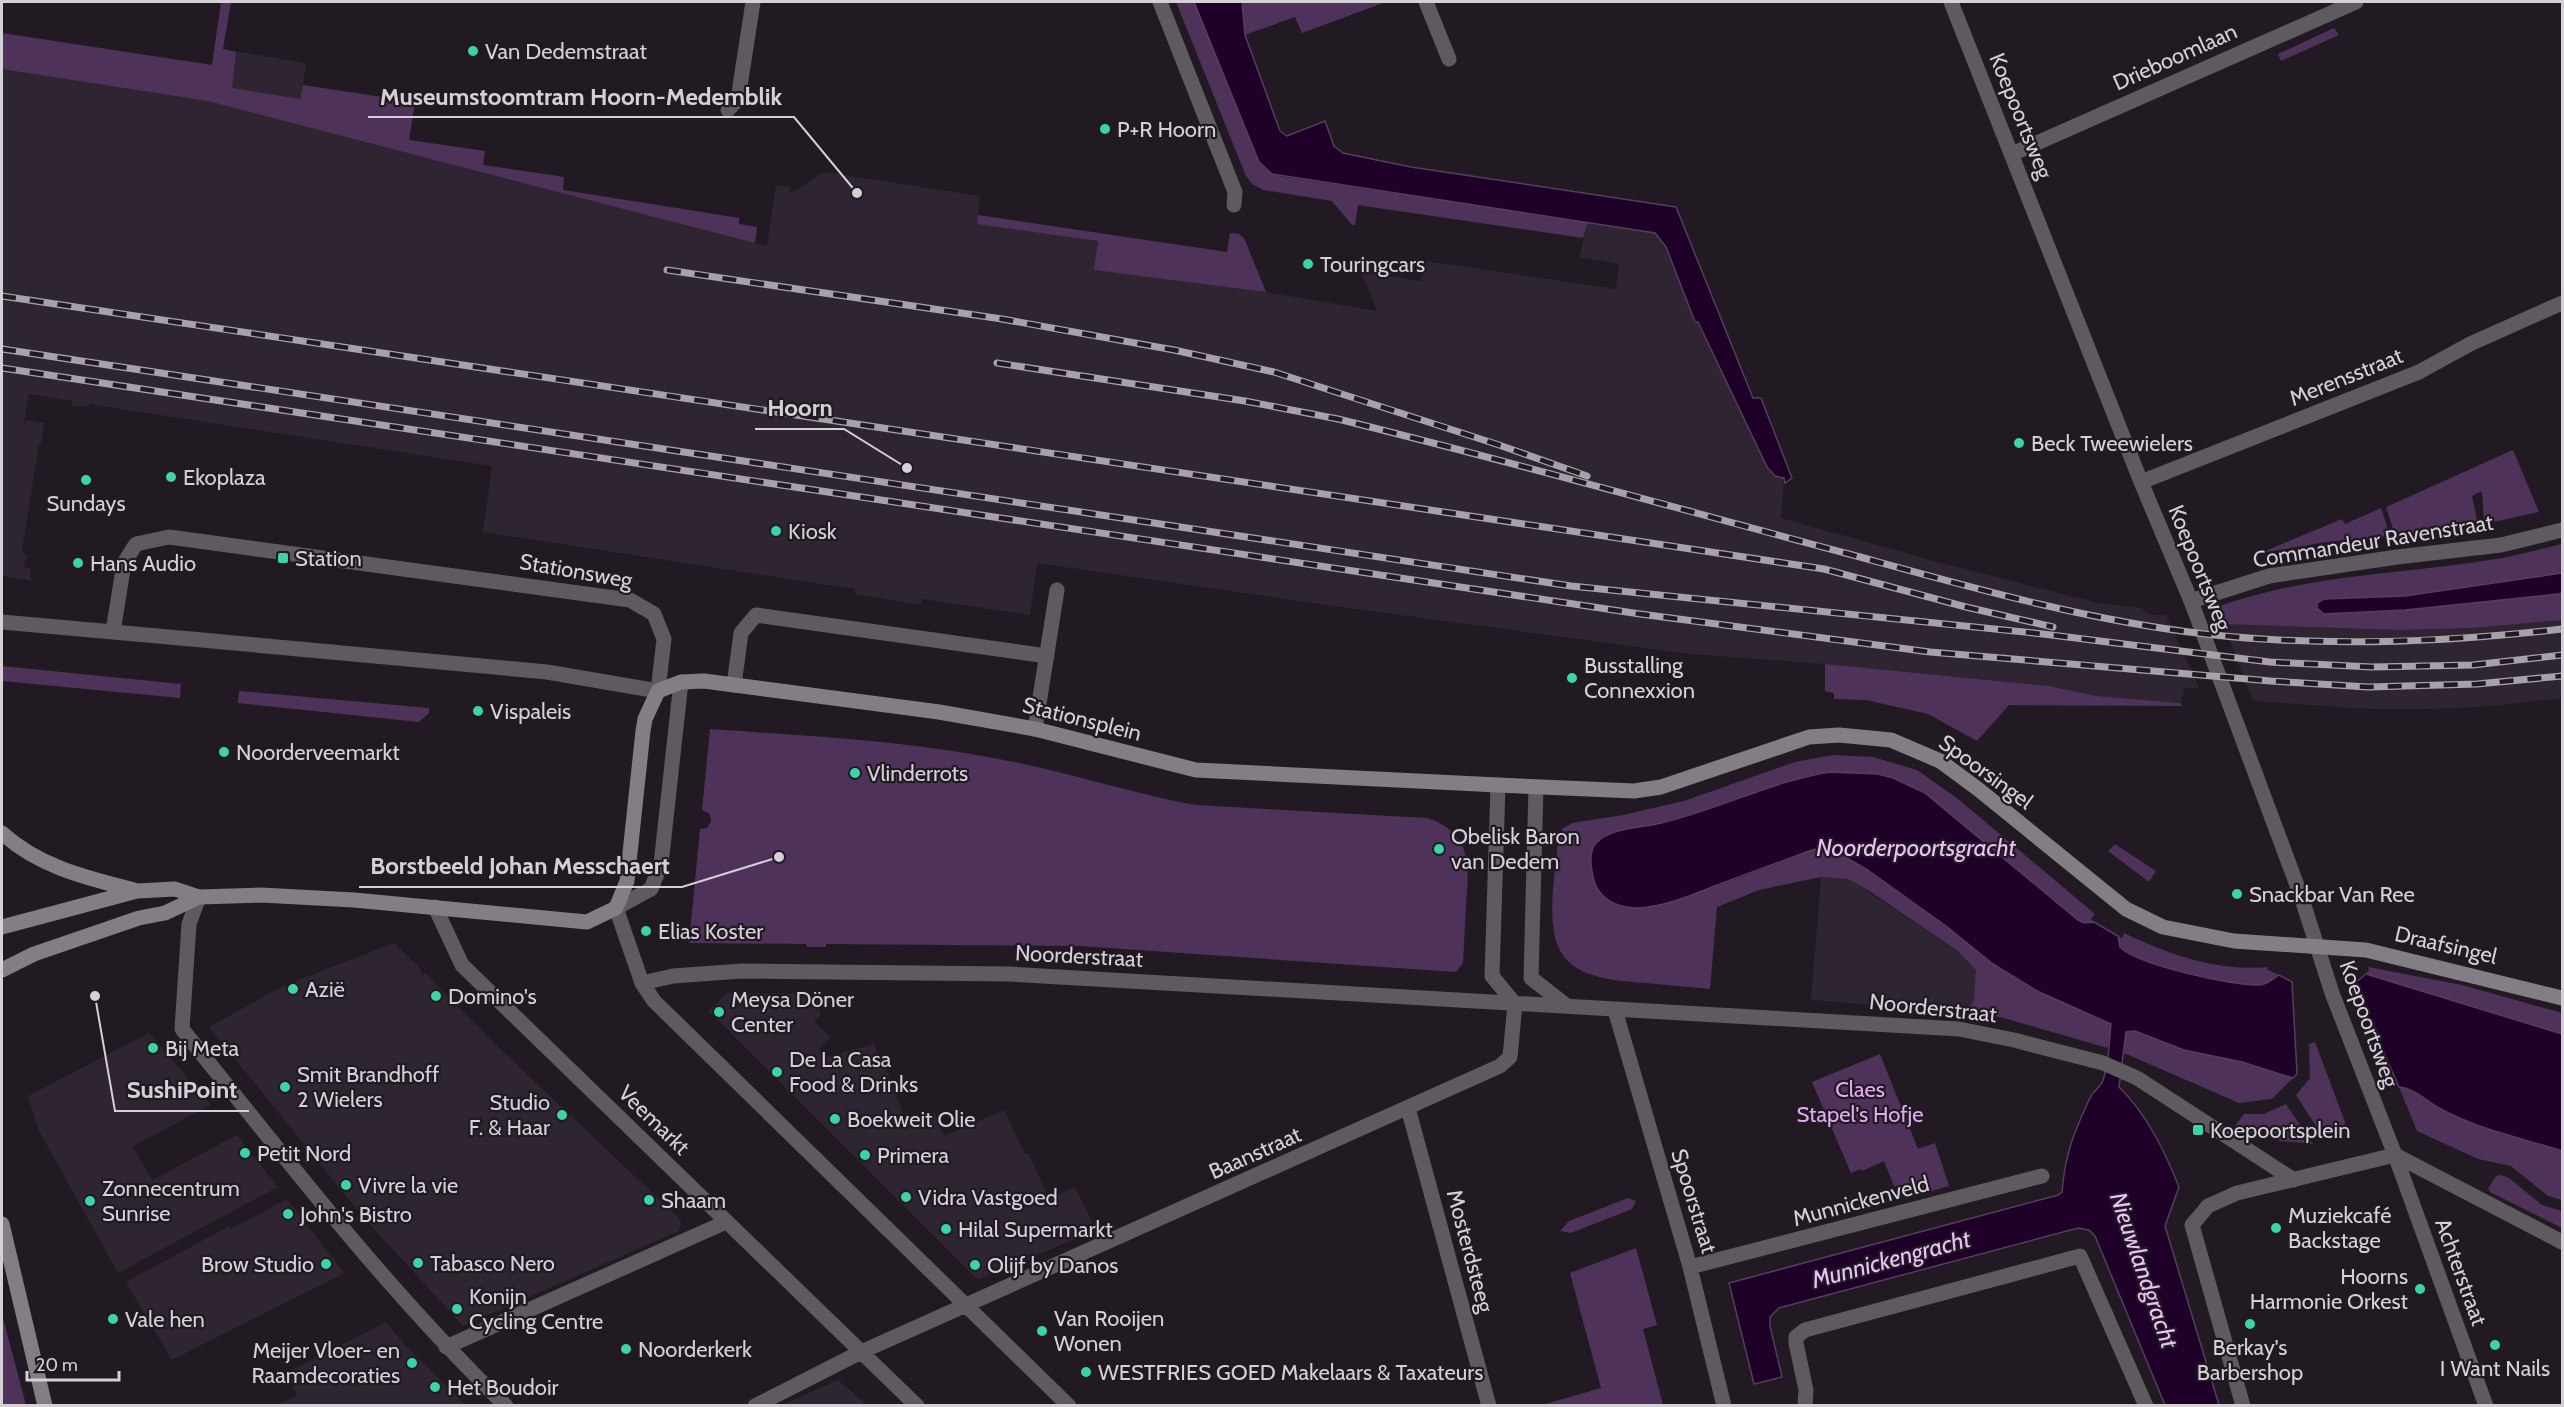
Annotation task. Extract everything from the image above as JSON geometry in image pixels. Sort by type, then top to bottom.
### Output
[{"type":"street","points":[[728,110],[738,99],[753,2]]},
{"type":"street","points":[[1160,2],[1235,192],[1234,205]]},
{"type":"street","points":[[1426,2],[1449,59]]},
{"type":"street","name":"Koepoortsweg","points":[[1951,2],[2141,482],[2191,601],[2301,896],[2338,1007],[2395,1155]]},
{"type":"street","name":"Drieboomlaan","points":[[2012,154],[2356,2]]},
{"type":"street","name":"Merensstraat","points":[[2141,482],[2419,372],[2470,344],[2562,303]]},
{"type":"street","name":"Commandeur Ravenstraat","points":[[2191,601],[2269,576],[2397,557],[2501,545],[2562,530]]},
{"type":"street","name":"Stationsweg","points":[[113,632],[124,563],[136,544],[170,537],[630,600],[654,614],[664,639],[658,691]]},
{"type":"street","points":[[1035,729],[1057,590]]},
{"type":"street","points":[[734,685],[741,633],[756,615],[1047,656]]},
{"type":"street","points":[[2,622],[468,663],[547,672],[658,691],[645,719],[627,881],[616,908],[642,983],[663,1009],[1070,1406]]},
{"type":"street","name":"Stationsplein","points":[[658,691],[681,682],[704,681],[939,712],[1035,729],[1196,770],[1498,785]]},
{"type":"street","points":[[2,927],[137,891],[175,890],[199,897],[261,895],[354,900],[587,922],[651,889],[661,864],[681,682]]},
{"type":"street","name":"Spoorsingel","points":[[1498,785],[1634,791],[1661,787],[1809,737],[1839,735],[1891,740],[1940,761],[2126,909],[2163,927],[2234,941],[2317,946]]},
{"type":"street","points":[[1498,785],[1492,976],[1515,1004]]},
{"type":"street","points":[[1536,787],[1531,978],[1567,1006]]},
{"type":"street","points":[[2,833],[39,860],[68,872],[137,891]]},
{"type":"street","points":[[2,970],[34,954],[139,918],[165,913],[199,897]]},
{"type":"street","points":[[199,897],[189,924],[182,1029],[304,1182],[446,1347],[506,1406]]},
{"type":"street","name":"Veemarkt","points":[[435,907],[462,965],[917,1405]]},
{"type":"street","name":"Draafsingel","points":[[2317,946],[2386,954],[2562,998]]},
{"type":"street","name":"Noorderstraat","points":[[642,983],[673,976],[741,971],[1009,974],[1959,1029],[2014,1040],[2103,1063],[2137,1078],[2294,1180]]},
{"type":"street","name":"Baanstraat","points":[[966,1306],[1500,1066],[1510,1057],[1515,1004]]},
{"type":"street","name":"Spoorstraat","points":[[1615,1010],[1690,1267],[1724,1406]]},
{"type":"street","name":"Mosterdsteeg","points":[[1408,1108],[1489,1406]]},
{"type":"street","points":[[2243,1406],[2192,1225],[2208,1206],[2237,1193],[2395,1155],[2562,1242]]},
{"type":"street","name":"Achterstraat","points":[[2395,1155],[2486,1406]]},
{"type":"street","name":"Munnickenveld","points":[[1690,1267],[2042,1176]]},
{"type":"street","points":[[446,1347],[726,1222]]},
{"type":"street","points":[[2,1224],[45,1406]]},
{"type":"street","points":[[1804,1406],[1806,1390],[1796,1342],[1798,1334],[1805,1330],[2080,1256],[2146,1406]]},
{"type":"street","points":[[756,1406],[861,1352],[966,1306]]},
{"type":"shaded area","points":[[214,48],[306,63],[303,85],[415,102],[409,140],[485,151],[483,165],[564,177],[563,190],[739,218],[739,224],[757,227],[755,243],[767,246],[776,185],[790,187],[790,194],[824,172],[980,196],[978,215],[1227,252],[1230,233],[1239,234],[1244,238],[1266,292],[1377,311],[1361,272],[1421,281],[1425,261],[1616,289],[1619,264],[1579,257],[1588,223],[1655,233],[1665,247],[1695,321],[1698,322],[1784,478],[1781,518],[1945,564],[2098,603],[2141,608],[2151,615],[2166,615],[2199,688],[2184,688],[2181,703],[2097,696],[2049,686],[1825,664],[1689,654],[1037,563],[1030,615],[922,599],[921,603],[917,604],[859,595],[855,593],[855,589],[483,532],[492,466],[89,404],[88,409],[86,406],[72,406],[72,401],[29,394],[23,427],[26,420],[44,423],[22,551],[27,557],[23,564],[26,568],[31,568],[30,576],[33,581],[2,576],[2,53],[210,84]]},
{"type":"shaded area","points":[[2562,620],[2562,698],[2492,706],[2431,709],[2370,709],[2253,701],[2223,624],[2398,630],[2473,628]]},
{"type":"shaded area","points":[[1821,877],[1848,879],[1958,951],[1977,970],[1974,998],[1968,1012],[1811,1000]]},
{"type":"shaded area","points":[[394,943],[420,968],[422,975],[425,973],[492,1041],[681,1220],[679,1231],[463,1326],[364,1218],[209,1027],[281,987]]},
{"type":"shaded area","points":[[727,993],[819,994],[820,1016],[814,1021],[830,1037],[819,1049],[827,1057],[874,1044],[880,1059],[882,1058],[907,1124],[934,1112],[944,1136],[1004,1110],[1049,1198],[1075,1187],[1096,1230],[978,1280],[709,1011]]},
{"type":"shaded area","points":[[149,1033],[211,1105],[133,1146],[152,1180],[237,1135],[278,1187],[118,1273],[38,1129],[28,1096]]},
{"type":"shaded area","points":[[287,1199],[344,1273],[172,1360],[126,1282],[229,1226],[231,1229]]},
{"type":"shaded area","points":[[386,1322],[405,1345],[465,1405],[278,1405],[297,1395],[286,1373]]},
{"type":"shaded area","points":[[838,1380],[867,1405],[782,1405]]},
{"type":"green space","points":[[221,2],[231,2],[223,49],[236,52],[232,88],[300,99],[303,85],[415,102],[409,140],[485,151],[483,165],[564,177],[563,190],[739,218],[739,224],[757,227],[755,243],[208,101],[2,69],[2,33],[212,65]]},
{"type":"green space","points":[[1176,2],[1194,2],[1264,168],[1278,176],[1588,223],[1583,238],[1358,205],[1355,225],[1352,225],[1332,201],[1263,190],[1252,184],[1246,176]]},
{"type":"green space","points":[[1242,2],[1386,2],[1302,33],[1295,17],[1245,35]]},
{"type":"green space","points":[[2334,28],[2339,35],[2281,61],[2278,54]]},
{"type":"green space","points":[[978,215],[1227,252],[1230,233],[1239,234],[1244,238],[1266,292],[1094,270],[1098,241],[977,224]]},
{"type":"green space","points":[[2513,450],[2539,512],[2484,524],[2482,491],[2472,496],[2478,525],[2395,535],[2386,507]]},
{"type":"green space","points":[[2381,508],[2390,536],[2327,542],[2260,553],[2342,519],[2345,524]]},
{"type":"green space","points":[[2562,544],[2562,573],[2405,596],[2324,599],[2405,610],[2562,593],[2562,620],[2473,628],[2398,630],[2223,624],[2217,607],[2305,584],[2482,561]]},
{"type":"green space","points":[[1825,664],[2049,686],[2097,696],[2181,703],[2182,706],[2009,705],[1977,741],[1928,714],[1866,700],[1834,699],[1834,693],[1825,691]]},
{"type":"green space","points":[[2,666],[181,684],[180,698],[2,681]]},
{"type":"green space","points":[[239,691],[429,708],[429,713],[419,722],[238,703]]},
{"type":"green space","points":[[710,729],[862,740],[939,749],[1037,767],[1196,805],[1427,818],[1442,824],[1453,832],[1465,853],[1468,877],[1463,963],[1456,972],[1080,946],[826,944],[826,947],[807,947],[806,944],[689,943],[700,829],[707,828],[711,821],[710,814],[702,810]]},
{"type":"green space","points":[[1833,755],[1873,757],[1917,770],[1958,799],[2095,914],[2091,919],[2094,922],[2084,923],[2078,920],[1925,793],[1878,775],[1830,772],[1814,774],[1679,819],[1606,835],[1638,908],[1746,876],[1816,849],[1836,852],[1866,869],[1946,926],[1993,964],[2037,991],[2111,1024],[2108,1048],[2000,1017],[1968,1012],[1974,998],[1976,970],[1958,951],[1848,879],[1821,877],[1759,890],[1717,907],[1710,989],[1602,978],[1576,968],[1566,959],[1558,947],[1552,909],[1558,839],[1562,829],[1572,823],[1623,815],[1684,801],[1795,762]]},
{"type":"green space","points":[[2115,844],[2156,871],[2149,882],[2108,851]]},
{"type":"green space","points":[[2124,933],[2194,960],[2230,967],[2267,967],[2268,970],[2279,975],[2259,985],[2228,982],[2186,973],[2130,954],[2120,947],[2118,936],[2122,938]]},
{"type":"green space","points":[[2368,967],[2462,985],[2562,1013],[2562,1034],[2366,974]]},
{"type":"green space","points":[[2126,1031],[2135,1031],[2184,1050],[2242,1062],[2293,1078],[2272,1099],[2239,1103],[2124,1053]]},
{"type":"green space","points":[[2315,1042],[2345,1122],[2344,1130],[2339,1133],[2321,1134],[2296,1095],[2310,1078],[2309,1044]]},
{"type":"green space","name":"Claes Stapel's Hofje","points":[[1880,1054],[1918,1149],[1935,1143],[1949,1186],[1905,1199],[1900,1187],[1894,1186],[1884,1161],[1862,1171],[1860,1169],[1851,1173],[1812,1082]]},
{"type":"green space","points":[[2399,1087],[2415,1092],[2439,1108],[2468,1122],[2562,1151],[2562,1200],[2548,1196],[2511,1166],[2478,1159],[2417,1131]]},
{"type":"green space","points":[[2286,1104],[2313,1144],[2280,1141],[2261,1130],[2252,1132],[2250,1135],[2235,1126],[2244,1114],[2264,1114]]},
{"type":"green space","points":[[2496,1176],[2509,1178],[2542,1205],[2562,1211],[2562,1228],[2490,1192],[2488,1189]]},
{"type":"green space","points":[[1628,1198],[1636,1201],[1632,1209],[1571,1233],[1560,1231],[1569,1221]]},
{"type":"green space","points":[[1636,1248],[1657,1325],[1643,1329],[1663,1405],[1542,1405],[1601,1388],[1570,1273]]},
{"type":"green space","points":[[2,1314],[26,1405],[2,1405]]},
{"type":"water","points":[[1194,2],[1242,2],[1245,35],[1280,131],[1287,136],[1325,121],[1334,146],[1343,153],[1411,167],[1676,207],[1753,398],[1761,398],[1792,478],[1785,483],[1784,478],[1775,476],[1767,467],[1698,322],[1695,322],[1666,247],[1655,233],[1272,174],[1259,162]]},
{"type":"water","points":[[2562,573],[2562,593],[2558,594],[2405,610],[2324,614],[2317,608],[2317,603],[2324,599],[2405,596]]},
{"type":"water","name":"Noorderpoortsgracht","points":[[1830,772],[1878,774],[1893,778],[1925,793],[2078,920],[2084,923],[2094,922],[2118,936],[2120,947],[2130,954],[2186,973],[2228,982],[2262,985],[2279,975],[2292,982],[2297,1074],[2293,1078],[2242,1062],[2184,1050],[2135,1031],[2126,1032],[2119,1087],[2147,1121],[2168,1160],[2179,1187],[2165,1226],[2219,1405],[2165,1405],[2095,1236],[2089,1230],[2078,1228],[1779,1308],[1770,1317],[1770,1326],[1782,1377],[1754,1384],[1729,1283],[2058,1195],[2062,1192],[2065,1166],[2075,1133],[2091,1096],[2102,1082],[2108,1060],[2111,1024],[2037,991],[1993,964],[1946,926],[1866,869],[1836,852],[1816,849],[1809,851],[1679,899],[1648,907],[1629,908],[1615,904],[1603,896],[1595,884],[1591,854],[1594,846],[1603,837],[1703,811],[1787,782]]},
{"type":"water","points":[[2366,974],[2562,1034],[2562,1151],[2468,1122],[2439,1108],[2415,1092],[2399,1087],[2354,984]]},
{"type":"railway","points":[[667,270],[1002,319],[1174,350],[1274,372],[1587,476]]},
{"type":"railway","points":[[2,296],[1824,569],[1966,607],[2053,627]]},
{"type":"railway","points":[[2,349],[1571,586],[2043,634],[2270,662],[2372,667],[2473,665],[2562,655]]},
{"type":"railway","points":[[997,363],[1245,401],[1338,419],[1530,468],[1981,590],[2070,611],[2160,628],[2249,638],[2338,642],[2429,640],[2562,629]]},
{"type":"railway","points":[[2,368],[1640,614],[1930,652],[2368,687],[2477,684],[2562,676]]},
{"type":"place","name":"Van Dedemstraat","points":[[473,51]]},
{"type":"place","name":"P+R Hoorn","points":[[1105,129]]},
{"type":"place","name":"Museumstoomtram Hoorn-Medemblik","points":[[857,193]]},
{"type":"place","name":"Touringcars","points":[[1308,264]]},
{"type":"place","name":"Beck Tweewielers","points":[[2019,443]]},
{"type":"place","name":"Hoorn","points":[[907,468]]},
{"type":"place","name":"Ekoplaza","points":[[171,477]]},
{"type":"place","name":"Sundays","points":[[86,480]]},
{"type":"place","name":"Kiosk","points":[[776,531]]},
{"type":"place","name":"Station","points":[[283,558]]},
{"type":"place","name":"Hans Audio","points":[[78,563]]},
{"type":"place","name":"Busstalling Connexxion","points":[[1572,678]]},
{"type":"place","name":"Vispaleis","points":[[478,711]]},
{"type":"place","name":"Noorderveemarkt","points":[[224,752]]},
{"type":"place","name":"Vlinderrots","points":[[855,773]]},
{"type":"place","name":"Obelisk Baron van Dedem","points":[[1439,849]]},
{"type":"place","name":"Borstbeeld Johan Messchaert","points":[[779,857]]},
{"type":"place","name":"Snackbar Van Ree","points":[[2237,894]]},
{"type":"place","name":"Elias Koster","points":[[646,931]]},
{"type":"place","name":"Azië","points":[[293,989]]},
{"type":"place","name":"SushiPoint","points":[[95,996]]},
{"type":"place","name":"Domino's","points":[[436,996]]},
{"type":"place","name":"Meysa Döner Center","points":[[719,1012]]},
{"type":"place","name":"Bij Meta","points":[[153,1048]]},
{"type":"place","name":"De La Casa Food & Drinks","points":[[777,1072]]},
{"type":"place","name":"Smit Brandhoff 2 Wielers","points":[[285,1087]]},
{"type":"place","name":"Studio F. & Haar","points":[[562,1115]]},
{"type":"place","name":"Boekweit Olie","points":[[835,1119]]},
{"type":"place","name":"Koepoortsplein","points":[[2198,1130]]},
{"type":"place","name":"Petit Nord","points":[[245,1153]]},
{"type":"place","name":"Primera","points":[[865,1155]]},
{"type":"place","name":"Vivre la vie","points":[[346,1185]]},
{"type":"place","name":"Vidra Vastgoed","points":[[906,1197]]},
{"type":"place","name":"Shaam","points":[[649,1200]]},
{"type":"place","name":"Zonnecentrum Sunrise","points":[[90,1201]]},
{"type":"place","name":"John's Bistro","points":[[288,1214]]},
{"type":"place","name":"Muziekcafé Backstage","points":[[2276,1228]]},
{"type":"place","name":"Hilal Supermarkt","points":[[946,1229]]},
{"type":"place","name":"Tabasco Nero","points":[[418,1263]]},
{"type":"place","name":"Brow Studio","points":[[326,1264]]},
{"type":"place","name":"Olijf by Danos","points":[[975,1265]]},
{"type":"place","name":"Hoorns Harmonie Orkest","points":[[2420,1289]]},
{"type":"place","name":"Konijn Cycling Centre","points":[[457,1309]]},
{"type":"place","name":"Vale hen","points":[[113,1319]]},
{"type":"place","name":"Berkay's Barbershop","points":[[2250,1324]]},
{"type":"place","name":"Van Rooijen Wonen","points":[[1042,1331]]},
{"type":"place","name":"I Want Nails","points":[[2495,1345]]},
{"type":"place","name":"Noorderkerk","points":[[626,1349]]},
{"type":"place","name":"Meijer Vloer- en Raamdecoraties","points":[[412,1363]]},
{"type":"place","name":"WESTFRIES GOED Makelaars & Taxateurs","points":[[1086,1372]]},
{"type":"place","name":"Het Boudoir","points":[[435,1387]]},
{"type":"water label","name":"Munnickengracht","points":[[1891,1259]]},
{"type":"water label","name":"Nieuwlandgracht","points":[[2144,1270]]}]
